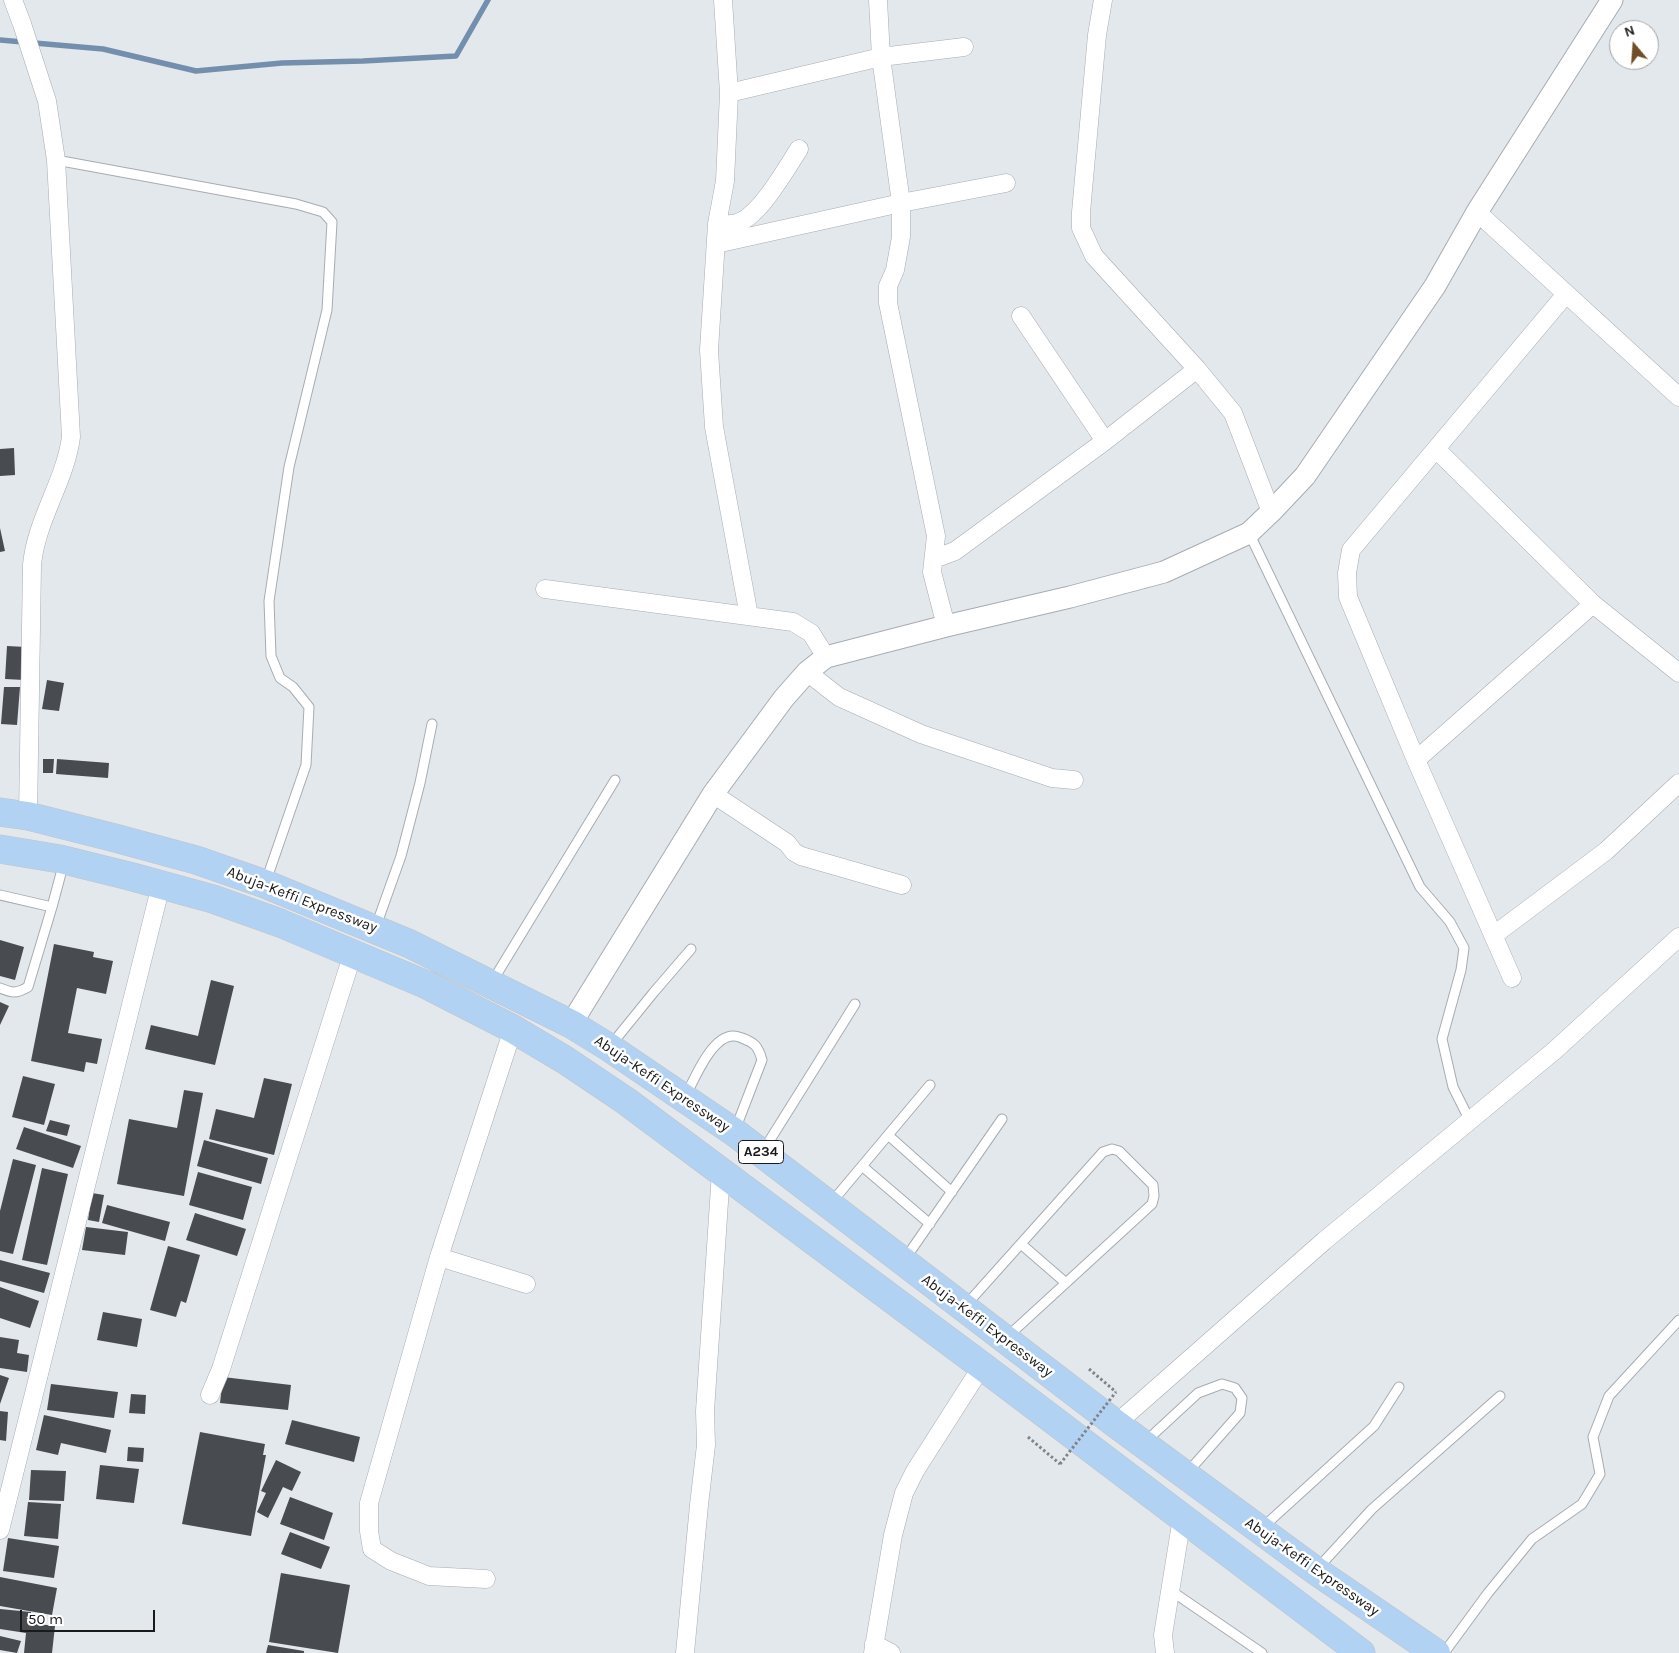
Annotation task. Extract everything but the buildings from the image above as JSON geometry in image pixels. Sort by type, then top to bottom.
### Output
[{"type":"highway","name":"Abuja-Keffi Expressway","points":[[0,812],[28,816],[196,860],[266,884],[410,944],[570,1024],[610,1048],[734,1132],[1116,1424],[1260,1530],[1436,1653]]},
{"type":"highway","name":"Abuja-Keffi Expressway","points":[[0,849],[64,861],[161,885],[213,899],[280,923],[427,985],[512,1029],[565,1060],[626,1100],[1361,1653]]},
{"type":"street","points":[[12,0],[22,24],[47,101],[56,160],[71,437],[68,455],[34,548],[32,565],[28,816]]},
{"type":"street","points":[[723,0],[729,93],[726,181],[718,224],[709,350],[714,427],[749,616]]},
{"type":"street","points":[[878,0],[881,57],[901,203],[901,237],[895,270],[888,286],[888,303],[936,536],[932,572],[946,626]]},
{"type":"street","points":[[1103,0],[1097,35],[1080,212],[1081,228],[1094,256],[1197,369],[1233,412],[1272,512]]},
{"type":"street","points":[[570,1024],[713,794],[784,698],[806,672],[826,657],[1164,572],[1249,532],[1272,512],[1310,468],[1435,286],[1477,212],[1612,0]]},
{"type":"street","points":[[729,93],[881,57],[964,47]]},
{"type":"street","points":[[718,224],[736,224],[749,217],[761,206],[799,149]]},
{"type":"street","points":[[716,244],[901,203],[1006,183]]},
{"type":"street","points":[[1477,212],[1679,397]]},
{"type":"street","points":[[1512,978],[1416,760],[1348,596],[1348,574],[1351,550],[1566,294]]},
{"type":"street","points":[[1021,316],[1105,441]]},
{"type":"street","points":[[934,559],[955,551],[1105,441],[1197,369]]},
{"type":"street","points":[[1436,449],[1594,604],[1679,673]]},
{"type":"street","points":[[545,589],[793,622],[811,633],[826,657]]},
{"type":"street","points":[[1416,760],[1594,604]]},
{"type":"street","points":[[806,672],[839,697],[921,734],[1052,778],[1074,780]]},
{"type":"street","points":[[1494,935],[1606,851],[1679,783]]},
{"type":"street","points":[[713,794],[787,843],[794,852],[801,856],[902,885]]},
{"type":"street","points":[[0,1530],[161,885]]},
{"type":"street","points":[[1116,1424],[1324,1241],[1554,1052],[1679,937]]},
{"type":"street","points":[[210,1395],[221,1369],[353,953]]},
{"type":"street","points":[[486,1579],[429,1576],[391,1561],[372,1549],[369,1531],[369,1503],[439,1257],[512,1029]]},
{"type":"street","points":[[685,1653],[698,1505],[706,1445],[705,1412],[721,1172]]},
{"type":"street","points":[[439,1257],[526,1284]]},
{"type":"street","points":[[891,1653],[873,1648],[893,1536],[904,1493],[915,1470],[982,1366]]},
{"type":"street","points":[[1165,1653],[1162,1635],[1182,1518]]},
{"type":"lane","points":[[56,160],[296,204],[323,212],[332,222],[327,310],[289,467],[269,601],[271,656],[280,678],[294,687],[309,707],[306,765],[266,884]]},
{"type":"lane","points":[[1249,532],[1420,888],[1450,922],[1464,948],[1461,970],[1442,1040],[1453,1087],[1470,1121]]},
{"type":"lane","points":[[375,929],[401,856],[420,783],[432,724]]},
{"type":"lane","points":[[490,984],[615,780]]},
{"type":"lane","points":[[0,988],[12,993],[28,987],[64,861]]},
{"type":"lane","points":[[0,895],[52,907]]},
{"type":"lane","points":[[610,1048],[691,949]]},
{"type":"lane","points":[[762,1153],[855,1004]]},
{"type":"lane","points":[[684,1099],[713,1047],[721,1040],[734,1036],[750,1041],[758,1048],[762,1060],[734,1132]]},
{"type":"lane","points":[[829,1205],[930,1085]]},
{"type":"lane","points":[[903,1262],[1002,1119]]},
{"type":"lane","points":[[888,1135],[952,1192]]},
{"type":"lane","points":[[964,1308],[1103,1152],[1112,1149],[1120,1151],[1153,1185],[1154,1196],[1152,1204],[1005,1339]]},
{"type":"lane","points":[[862,1166],[930,1224]]},
{"type":"lane","points":[[1021,1244],[1066,1283]]},
{"type":"lane","points":[[1444,1653],[1488,1593],[1532,1539],[1582,1504],[1600,1474],[1593,1437],[1608,1396],[1679,1320]]},
{"type":"lane","points":[[1143,1444],[1198,1393],[1222,1384],[1235,1388],[1242,1398],[1240,1413],[1186,1475]]},
{"type":"lane","points":[[1260,1530],[1374,1426],[1399,1387]]},
{"type":"lane","points":[[1316,1570],[1372,1509],[1500,1396]]},
{"type":"lane","points":[[1170,1590],[1262,1653]]},
{"type":"path","points":[[1028,1437],[1060,1464],[1116,1392],[1089,1369]]},
{"type":"waterway","points":[[0,40],[103,49],[196,71],[282,63],[456,56],[488,0]]}]
